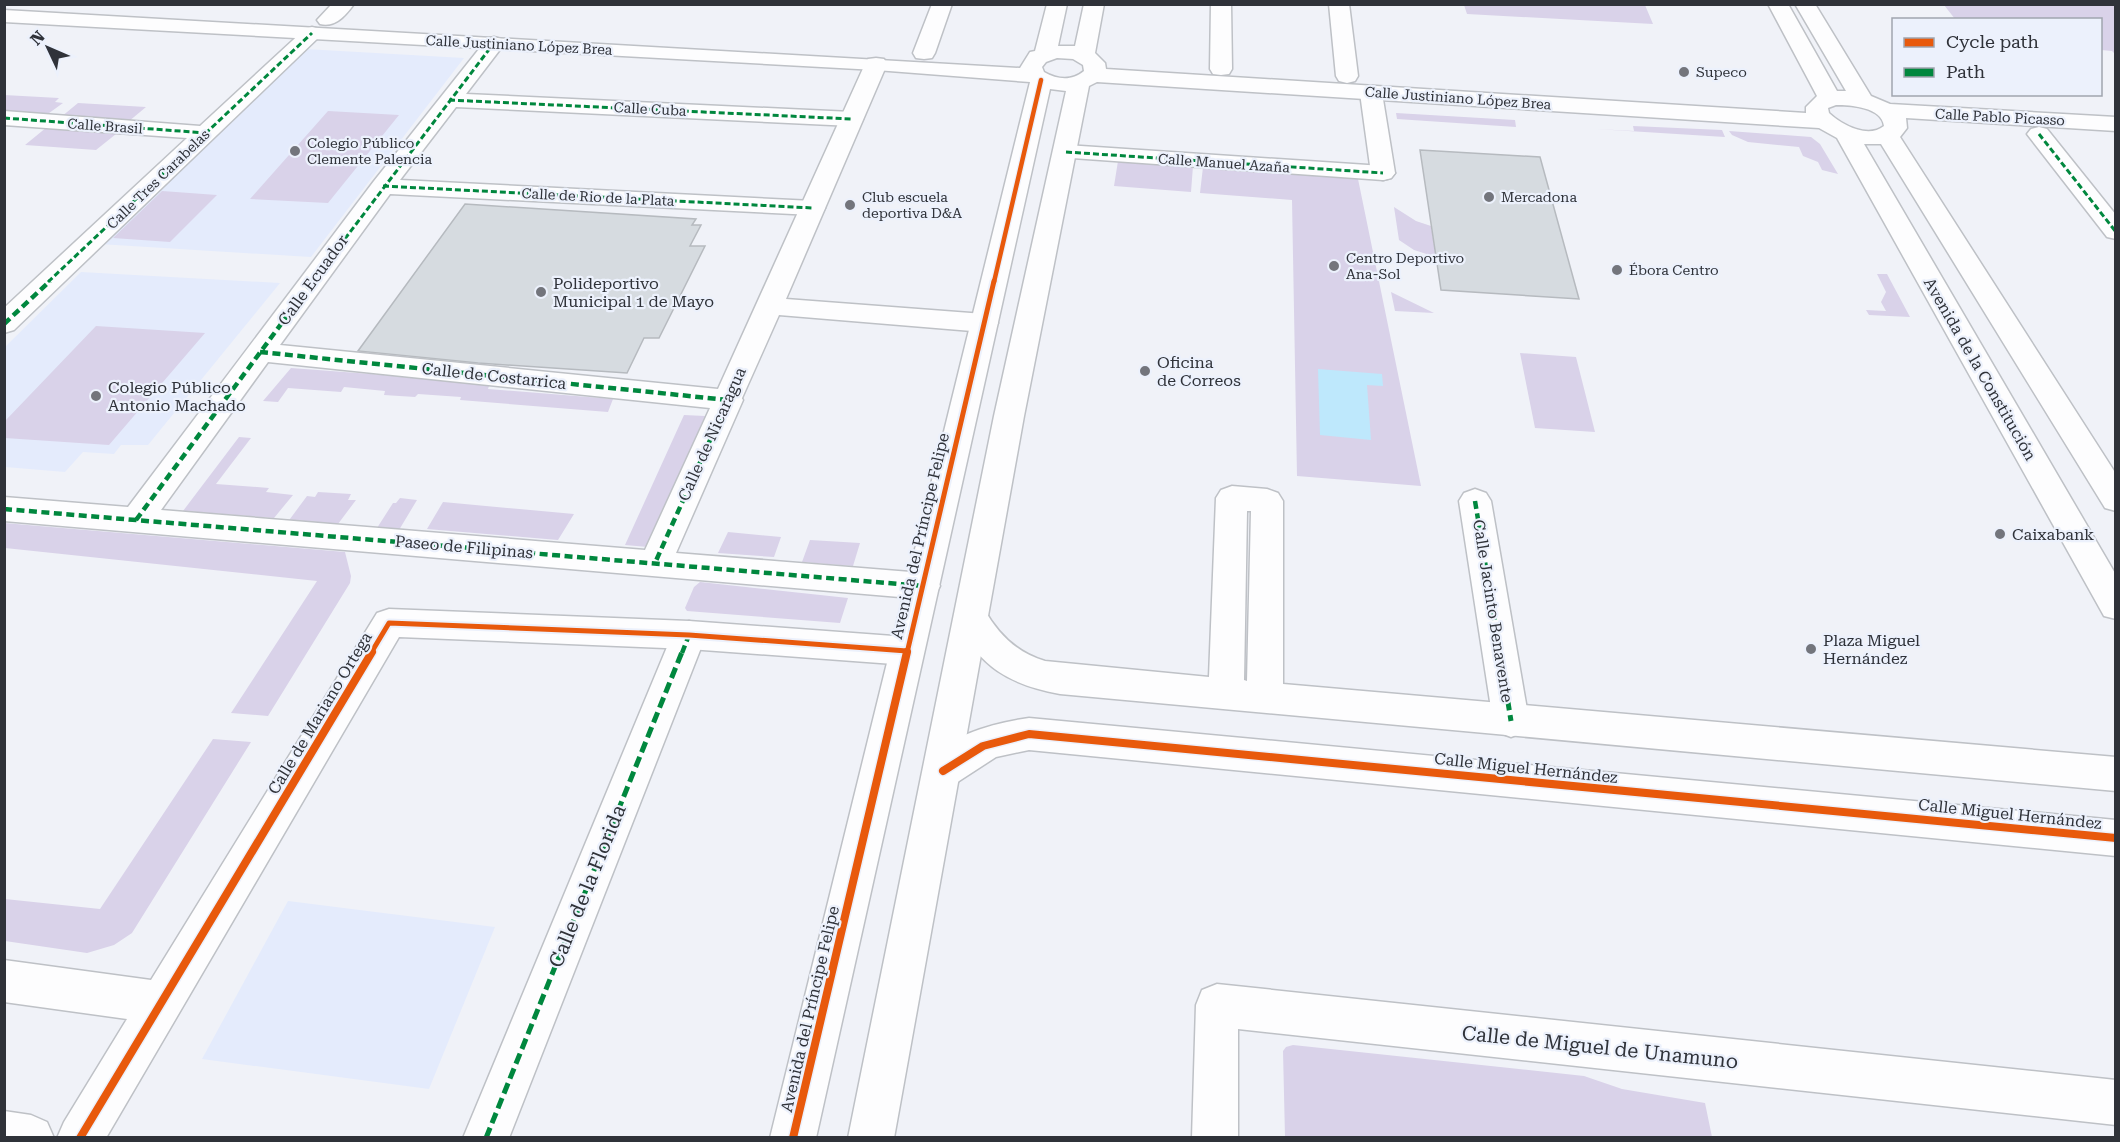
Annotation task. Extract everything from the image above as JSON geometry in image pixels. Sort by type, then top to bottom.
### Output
[{"type":"street","name":"Calle Justiniano López Brea","points":[[20,4],[494,43],[876,64],[1039,67]]},
{"type":"street","name":"Calle Tres Carabelas","points":[[4,324],[344,4]]},
{"type":"street","points":[[924,53],[942,4]]},
{"type":"street","name":"Avenida del Príncipe Felipe","points":[[793,1137],[984,323],[1039,67],[1057,4]]},
{"type":"street","points":[[871,1137],[943,771],[1009,416],[1066,152],[1087,68],[1094,4]]},
{"type":"street","points":[[1221,4],[1221,69]]},
{"type":"street","points":[[1339,4],[1347,76]]},
{"type":"street","name":"Avenida de la Constitución","points":[[1778,4],[1829,114],[2115,606]]},
{"type":"street","points":[[1805,4],[1862,100],[1890,123],[2115,500]]},
{"type":"street","name":"Calle Justiniano López Brea","points":[[4,16],[924,53],[1039,67]]},
{"type":"street","name":"Calle Ecuador","points":[[136,520],[383,186],[494,43]]},
{"type":"street","points":[[1065,51],[1087,68],[1060,84],[1039,67],[1065,51]]},
{"type":"street","name":"Calle de Nicaragua","points":[[655,563],[876,64]]},
{"type":"street","name":"Calle Justiniano López Brea","points":[[1087,68],[1221,69],[1347,76],[1829,114]]},
{"type":"street","name":"Calle Justiniano López Brea","points":[[1087,68],[1371,93],[1829,114]]},
{"type":"street","name":"Calle Manuel Azaña","points":[[1066,152],[1383,173],[1371,93]]},
{"type":"street","name":"Calle Cuba","points":[[449,100],[852,119]]},
{"type":"street","points":[[1829,114],[1862,100]]},
{"type":"street","points":[[1829,114],[1868,137],[1890,123]]},
{"type":"street","name":"Calle Brasil","points":[[4,118],[206,133]]},
{"type":"street","name":"Calle Pablo Picasso","points":[[1890,123],[2115,124]]},
{"type":"street","name":"Calle Pablo Picasso","points":[[1890,123],[2115,139]]},
{"type":"street","points":[[2039,134],[2114,227]]},
{"type":"street","name":"Calle de Rio de la Plata","points":[[383,186],[813,208]]},
{"type":"street","points":[[769,306],[984,323]]},
{"type":"street","name":"Calle de Costarrica","points":[[260,352],[728,400]]},
{"type":"street","points":[[1226,695],[1232,498],[1267,501],[1265,699]]},
{"type":"street","name":"Calle Jacinto Benavente","points":[[1475,501],[1511,721]]},
{"type":"street","name":"Paseo de Filipinas","points":[[4,509],[923,586]]},
{"type":"street","points":[[972,619],[980,636],[993,650],[1009,663],[1042,676],[1265,699],[2115,774]]},
{"type":"street","name":"Calle de Mariano Ortega","points":[[80,1137],[389,623],[689,635],[907,651]]},
{"type":"street","name":"Calle de la Florida","points":[[486,1137],[689,635]]},
{"type":"street","name":"Calle Miguel Hernández","points":[[943,771],[962,755],[983,744],[1006,736],[1037,735],[2115,838]]},
{"type":"street","points":[[4,981],[162,1003]]},
{"type":"street","name":"Calle de Miguel de Unamuno","points":[[1215,1137],[1217,1005],[2112,1110]]},
{"type":"street","points":[[4,1134],[30,1137]]},
{"type":"shaded area","points":[[1464,5],[1645,5],[1653,24],[1467,14]]},
{"type":"shaded area","points":[[1944,5],[2115,5],[2115,54],[2112,51],[2102,50],[2102,18],[1954,18]]},
{"type":"shaded area","name":"Colegio Público Clemente Palencia","points":[[305,49],[464,58],[311,257],[99,244]]},
{"type":"shaded area","points":[[4,95],[59,98],[55,102],[63,103],[45,116],[5,113]]},
{"type":"shaded area","points":[[78,103],[146,107],[128,122],[61,117]]},
{"type":"shaded area","points":[[328,111],[399,115],[328,203],[250,199]]},
{"type":"shaded area","points":[[1396,113],[1515,120],[1516,127],[1397,119]]},
{"type":"shaded area","points":[[1633,126],[1722,130],[1725,137],[1596,129],[1634,131]]},
{"type":"shaded area","points":[[47,127],[116,134],[96,150],[25,145]]},
{"type":"shaded area","points":[[1729,131],[1811,137],[1820,144],[1838,174],[1822,170],[1818,162],[1803,156],[1799,147],[1748,142],[1732,135]]},
{"type":"shaded area","points":[[1118,161],[1193,166],[1191,192],[1114,186]]},
{"type":"shaded area","name":"Centro Deportivo Ana-Sol","points":[[1203,167],[1358,179],[1421,486],[1297,476],[1292,200],[1200,193]]},
{"type":"shaded area","points":[[162,191],[217,195],[170,242],[113,238]]},
{"type":"shaded area","points":[[1394,207],[1416,221],[1431,226],[1436,257],[1414,250],[1399,240]]},
{"type":"shaded area","name":"Colegio Público Antonio Machado","points":[[81,272],[280,283],[148,445],[121,445],[114,454],[83,452],[65,472],[5,467],[5,347]]},
{"type":"shaded area","points":[[1877,274],[1887,274],[1910,317],[1869,315],[1866,310],[1886,311],[1881,302],[1886,292]]},
{"type":"shaded area","points":[[1391,292],[1434,313],[1395,311]]},
{"type":"shaded area","points":[[96,326],[205,333],[109,445],[5,438],[5,421]]},
{"type":"shaded area","points":[[1520,353],[1576,357],[1595,432],[1535,428]]},
{"type":"shaded area","points":[[291,368],[490,383],[488,389],[613,399],[608,412],[460,400],[461,397],[418,394],[415,397],[384,395],[385,391],[344,387],[341,392],[288,388],[278,402],[263,401]]},
{"type":"shaded area","points":[[684,415],[705,416],[648,547],[625,545]]},
{"type":"shaded area","points":[[239,437],[251,438],[216,484],[269,488],[266,492],[293,495],[274,518],[183,511]]},
{"type":"shaded area","points":[[318,492],[351,494],[348,500],[356,500],[335,528],[287,523],[307,496],[315,497]]},
{"type":"shaded area","points":[[400,498],[417,500],[399,530],[377,528],[393,503]]},
{"type":"shaded area","points":[[443,502],[574,514],[558,540],[427,529]]},
{"type":"shaded area","points":[[4,523],[345,552],[351,576],[350,583],[268,716],[231,713],[317,581],[5,548]]},
{"type":"shaded area","points":[[728,532],[781,537],[774,557],[718,553]]},
{"type":"shaded area","points":[[810,540],[860,543],[853,566],[802,562]]},
{"type":"shaded area","points":[[700,582],[848,598],[840,623],[687,611],[685,608],[694,587]]},
{"type":"shaded area","points":[[213,739],[251,742],[132,933],[114,945],[87,953],[5,941],[5,899],[100,909]]},
{"type":"shaded area","points":[[288,901],[495,927],[429,1089],[202,1059]]},
{"type":"shaded area","points":[[1293,1045],[1584,1076],[1622,1089],[1705,1103],[1712,1137],[1285,1137],[1283,1051],[1286,1047]]},
{"type":"water","points":[[1318,369],[1382,374],[1383,386],[1367,385],[1371,440],[1320,435]]},
{"type":"building","name":"Mercadona","points":[[1420,150],[1540,157],[1579,299],[1441,290]]},
{"type":"building","name":"Polideportivo Municipal 1 de Mayo","points":[[465,204],[696,219],[692,225],[701,225],[690,246],[705,246],[659,338],[644,338],[627,373],[478,363],[358,351]]},
{"type":"marked path","points":[[4,324],[312,33]]},
{"type":"marked path","points":[[136,520],[383,186],[494,43]]},
{"type":"marked path","points":[[449,100],[852,119]]},
{"type":"marked path","points":[[4,118],[206,133]]},
{"type":"marked path","points":[[2039,134],[2116,232]]},
{"type":"marked path","points":[[1066,152],[1383,173]]},
{"type":"marked path","points":[[383,186],[813,208]]},
{"type":"marked path","points":[[260,352],[728,400],[655,563]]},
{"type":"marked path","points":[[1475,501],[1511,721]]},
{"type":"marked path","points":[[4,509],[923,586]]},
{"type":"marked path","points":[[486,1138],[689,635]]},
{"type":"cycle path","points":[[793,1138],[1041,80]]},
{"type":"cycle path","points":[[80,1138],[389,623],[689,635],[907,651]]},
{"type":"cycle path","points":[[943,771],[963,756],[983,746],[1005,738],[1029,734],[2116,838]]},
{"type":"place","name":"Supeco","points":[[1684,72]]},
{"type":"place","name":"Colegio Público Clemente Palencia","points":[[295,151]]},
{"type":"place","name":"Mercadona","points":[[1489,197]]},
{"type":"place","name":"Club escuela deportiva D&A","points":[[850,205]]},
{"type":"place","name":"Centro Deportivo Ana-Sol","points":[[1334,266]]},
{"type":"place","name":"Ébora Centro","points":[[1617,270]]},
{"type":"place","name":"Polideportivo Municipal 1 de Mayo","points":[[541,292]]},
{"type":"place","name":"Oficina de Correos","points":[[1145,371]]},
{"type":"place","name":"Colegio Público Antonio Machado","points":[[96,396]]},
{"type":"place","name":"Caixabank","points":[[2000,534]]},
{"type":"place","name":"Plaza Miguel Hernández","points":[[1811,649]]}]
